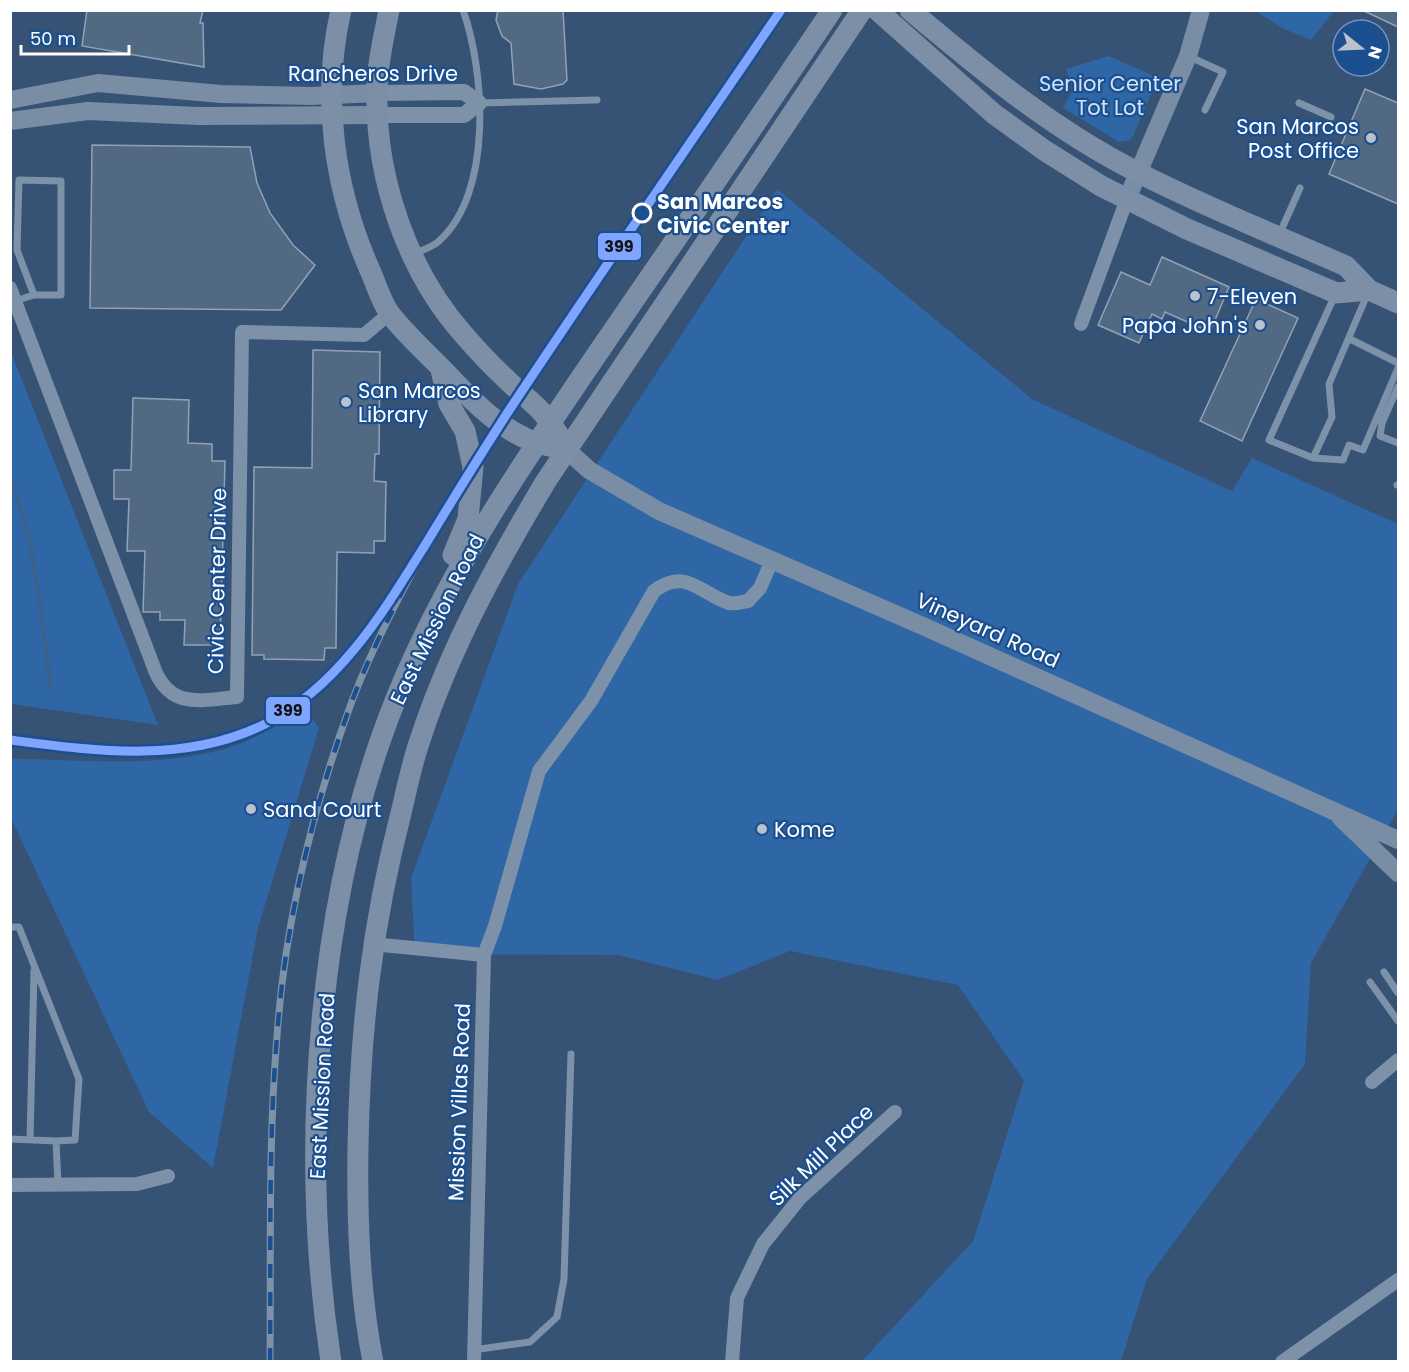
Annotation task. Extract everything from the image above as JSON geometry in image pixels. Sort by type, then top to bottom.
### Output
[{"type":"main road","points":[[341,10],[336,33],[332,105],[337,170],[352,230],[390,313],[440,367],[492,417],[535,443],[567,450]]},
{"type":"main road","points":[[389,10],[377,93],[383,162],[397,216],[412,255],[429,287],[462,333],[505,378],[537,404],[551,421],[567,450]]},
{"type":"main road","name":"East Mission Road","points":[[332,1362],[319,1261],[317,1183],[321,1039],[326,991],[345,872],[375,761],[405,678],[484,523],[535,443],[832,10]]},
{"type":"main road","name":"East Mission Road","points":[[373,1362],[363,1294],[357,1197],[361,1047],[372,944],[389,862],[414,761],[437,693],[476,606],[505,550],[567,450],[862,10]]},
{"type":"main road","points":[[877,10],[969,94],[1018,133],[1070,167],[1187,229],[1336,293],[1370,290]]},
{"type":"main road","points":[[1127,199],[1188,56],[1201,10]]},
{"type":"main road","points":[[911,11],[1046,117],[1137,173],[1346,266],[1370,290],[1398,303]]},
{"type":"main road","name":"Rancheros Drive","points":[[10,100],[98,83],[332,105],[379,115]]},
{"type":"main road","name":"Rancheros Drive","points":[[10,121],[88,111],[198,116],[332,105],[377,93]]},
{"type":"main road","points":[[405,678],[440,580],[459,543],[472,499],[473,467],[465,431],[449,404],[440,367]]},
{"type":"main road","name":"Vineyard Road","points":[[567,450],[589,470],[659,511],[1398,840]]},
{"type":"main road","points":[[1331,809],[1398,873]]},
{"type":"street","name":"Rancheros Drive","points":[[377,93],[464,92],[479,103],[464,115],[379,115]]},
{"type":"street","points":[[1081,324],[1127,199]]},
{"type":"street","name":"Civic Center Drive","points":[[13,294],[156,673],[163,687],[172,696],[193,699],[237,697],[242,332],[364,335],[390,313]]},
{"type":"street","name":"Mission Villas Road","points":[[473,1356],[484,955],[495,926],[539,771],[591,701],[654,591],[668,580],[684,580],[731,604],[748,601],[760,588],[772,560]]},
{"type":"street","points":[[372,944],[484,955]]},
{"type":"street","points":[[1372,1082],[1398,1060]]},
{"type":"street","name":"Silk Mill Place","points":[[732,1362],[737,1298],[763,1244],[800,1198],[895,1112]]},
{"type":"street","points":[[10,1185],[137,1184],[168,1176]]},
{"type":"street","points":[[1282,1362],[1398,1280]]},
{"type":"lane","points":[[412,255],[438,242],[463,206],[474,172],[479,130],[479,103],[475,48],[463,10]]},
{"type":"lane","points":[[1188,56],[1223,72],[1204,110]]},
{"type":"lane","points":[[479,103],[597,100]]},
{"type":"lane","points":[[1299,104],[1331,117]]},
{"type":"lane","points":[[13,294],[34,295],[61,296],[61,181],[20,180],[17,250],[34,295]]},
{"type":"lane","points":[[1278,236],[1300,188]]},
{"type":"lane","points":[[1313,458],[1332,417],[1329,384],[1370,290]]},
{"type":"lane","points":[[1336,293],[1269,440],[1313,458],[1343,460],[1349,445],[1363,450],[1398,368]]},
{"type":"lane","points":[[1350,339],[1398,363]]},
{"type":"lane","points":[[1398,387],[1382,423],[1380,436],[1398,443]]},
{"type":"lane","points":[[10,927],[19,927],[79,1078],[75,1140],[10,1138]]},
{"type":"lane","points":[[30,1140],[34,967]]},
{"type":"lane","points":[[1384,972],[1398,993]]},
{"type":"lane","points":[[1370,982],[1398,1021]]},
{"type":"lane","points":[[473,1356],[530,1342],[557,1317],[564,1280],[571,1054]]},
{"type":"lane","points":[[56,1141],[58,1185]]},
{"type":"green space","points":[[1255,11],[1334,11],[1311,40],[1284,29]]},
{"type":"green space","name":"Senior Center Tot Lot","points":[[1109,56],[1158,78],[1130,140],[1119,142],[1063,108],[1073,89],[1066,69]]},
{"type":"green space","points":[[777,189],[1032,399],[1232,491],[1252,458],[1398,524],[1398,809],[1311,963],[1305,1064],[1147,1279],[1121,1361],[862,1361],[973,1241],[1024,1081],[958,985],[790,951],[718,980],[618,955],[415,954],[411,878],[518,584]]},
{"type":"green space","points":[[11,352],[158,725],[11,704]]},
{"type":"green space","points":[[303,707],[319,728],[258,928],[213,1168],[149,1112],[11,818],[11,759],[122,761],[204,754],[250,739]]},
{"type":"building","points":[[87,10],[203,10],[200,23],[203,23],[204,67],[82,46]]},
{"type":"building","points":[[498,10],[563,10],[567,80],[563,84],[541,89],[514,84],[511,43],[502,36],[496,20]]},
{"type":"building","points":[[1362,10],[1398,10],[1398,27],[1391,24],[1391,18],[1379,18]]},
{"type":"building","name":"San Marcos Post Office","points":[[1365,89],[1398,103],[1398,204],[1329,174]]},
{"type":"building","points":[[92,145],[250,147],[257,183],[270,213],[293,245],[315,265],[281,310],[90,308]]},
{"type":"building","points":[[1162,257],[1229,287],[1210,332],[1165,312],[1162,319],[1152,314],[1139,343],[1098,325],[1121,272],[1150,285]]},
{"type":"building","points":[[1256,299],[1298,318],[1242,441],[1200,421]]},
{"type":"building","points":[[313,350],[380,352],[379,454],[375,454],[374,481],[386,482],[385,541],[374,541],[374,553],[337,552],[336,648],[325,648],[324,660],[264,659],[264,655],[252,655],[254,467],[312,468]]},
{"type":"building","points":[[133,398],[189,400],[188,443],[212,444],[212,461],[225,461],[220,645],[184,645],[185,620],[160,620],[160,612],[143,612],[145,551],[127,551],[129,499],[114,499],[114,470],[131,470]]},
{"type":"waterway","points":[[10,481],[19,504],[32,555],[51,690]]},
{"type":"railway","points":[[270,1362],[270,1199],[274,1077],[281,994],[294,908],[313,824],[352,701],[399,598],[453,498]]},
{"type":"transit line","name":"399","points":[[10,740],[74,748],[139,751],[172,750],[203,745],[235,737],[265,724],[292,708],[316,689],[338,668],[377,620],[506,415],[781,10]]},
{"type":"place","name":"San Marcos Post Office","points":[[1371,138]]},
{"type":"place","name":"San Marcos Civic Center","points":[[642,213]]},
{"type":"place","name":"7-Eleven","points":[[1195,296]]},
{"type":"place","name":"Papa John's","points":[[1260,325]]},
{"type":"place","name":"San Marcos Library","points":[[346,402]]},
{"type":"place","name":"Sand Court","points":[[251,809]]},
{"type":"place","name":"Kome","points":[[762,829]]}]
